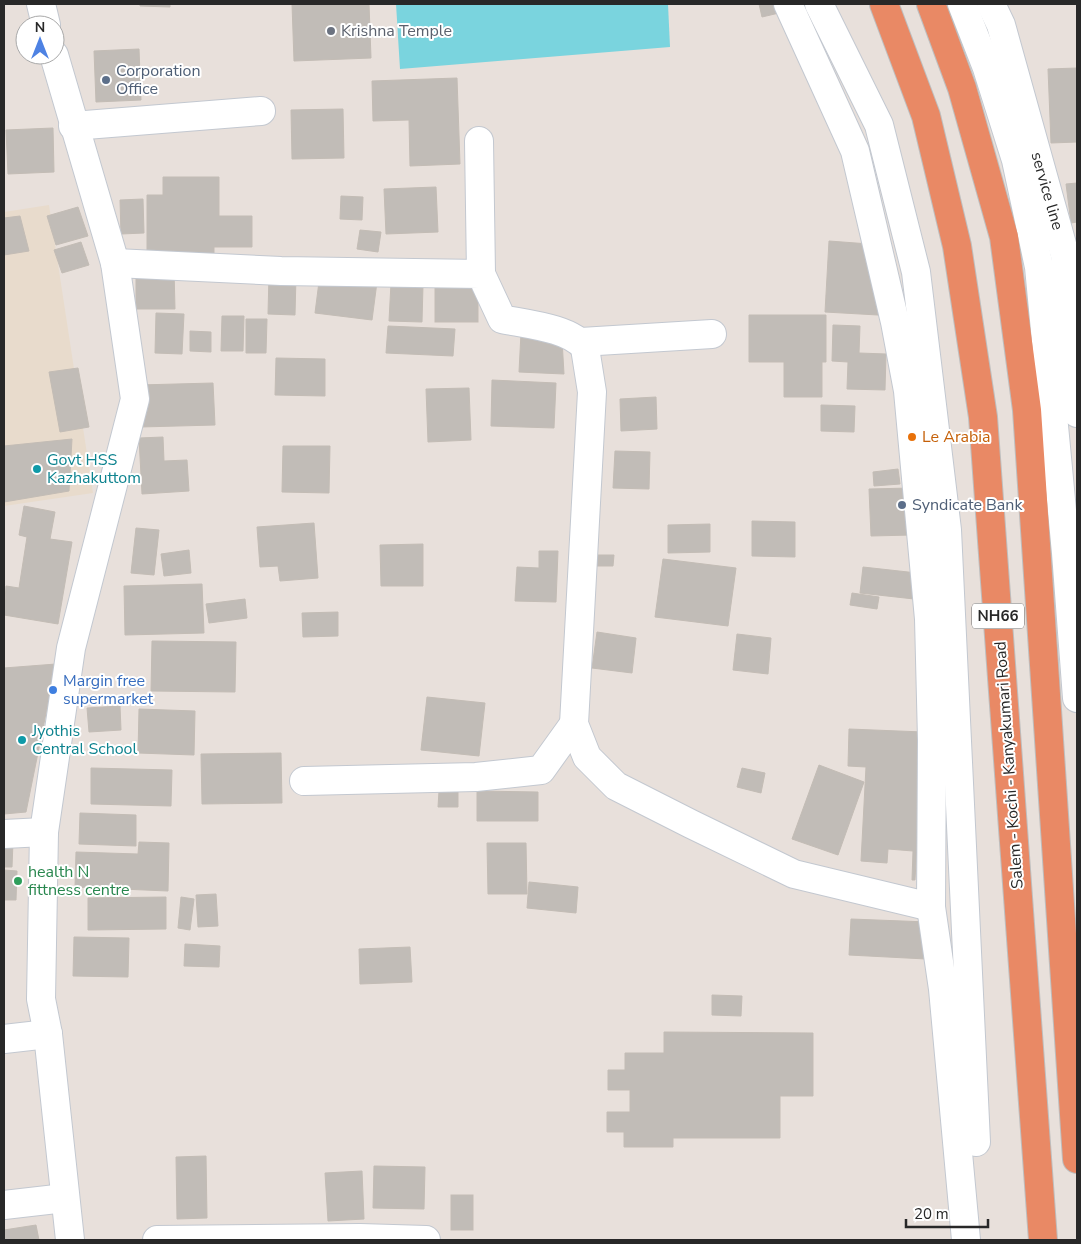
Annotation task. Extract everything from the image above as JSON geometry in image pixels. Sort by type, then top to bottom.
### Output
[{"type":"highway","name":"Salem - Kochi - Kanyakumari Road","points":[[884,4],[926,116],[957,246],[983,417],[1043,1240]]},
{"type":"highway","name":"NH66","points":[[931,4],[962,88],[1004,236],[1027,410],[1077,1159]]},
{"type":"main road","points":[[788,4],[855,151],[895,322],[908,391],[929,618],[932,740],[931,907],[943,989],[966,1240]]},
{"type":"main road","points":[[819,4],[879,126],[916,272],[947,530],[973,1115],[985,1240]]},
{"type":"main road","points":[[962,4],[987,68],[1016,160],[1039,267],[1066,553],[1077,698]]},
{"type":"main road","name":"service line","points":[[991,4],[1001,25],[1065,255],[1077,414]]},
{"type":"main road","points":[[57,65],[73,126],[116,263],[135,399],[71,648],[44,832],[41,999],[48,1034],[70,1240]]},
{"type":"main road","points":[[73,126],[261,111]]},
{"type":"main road","points":[[479,141],[481,274],[502,319],[571,335],[581,342],[585,348],[592,392],[574,724],[587,757],[616,786],[794,874],[931,907]]},
{"type":"main road","points":[[116,263],[281,271],[481,274]]},
{"type":"main road","points":[[581,342],[712,334]]},
{"type":"main road","points":[[304,781],[476,777],[541,770],[574,724]]},
{"type":"main road","points":[[4,834],[44,832]]},
{"type":"main road","points":[[4,1039],[48,1034]]},
{"type":"main road","points":[[4,1206],[65,1198]]},
{"type":"main road","points":[[156,1240],[360,1238],[426,1240]]},
{"type":"shaded area","points":[[49,205],[93,493],[4,506],[4,212]]},
{"type":"water","points":[[396,4],[668,4],[670,47],[400,69]]},
{"type":"building","points":[[140,4],[170,4],[170,7],[140,6]]},
{"type":"building","name":"Krishna Temple","points":[[292,4],[369,4],[371,58],[294,61]]},
{"type":"building","points":[[759,4],[776,4],[779,13],[762,17]]},
{"type":"building","points":[[139,49],[141,100],[96,102],[94,51]]},
{"type":"building","points":[[1077,68],[1077,142],[1051,143],[1048,69]]},
{"type":"building","points":[[457,78],[460,164],[410,166],[409,120],[373,121],[372,81]]},
{"type":"building","points":[[343,109],[344,158],[292,159],[291,110]]},
{"type":"building","points":[[53,128],[54,172],[8,174],[6,130]]},
{"type":"building","points":[[163,177],[219,177],[219,216],[252,216],[252,247],[214,247],[214,258],[147,258],[147,195],[163,195]]},
{"type":"building","points":[[1077,183],[1077,222],[1071,223],[1066,184]]},
{"type":"building","points":[[436,187],[438,232],[386,234],[384,189]]},
{"type":"building","points":[[341,196],[363,197],[362,220],[340,219]]},
{"type":"building","points":[[143,199],[144,233],[121,234],[120,200]]},
{"type":"building","points":[[78,207],[88,236],[56,245],[47,216]]},
{"type":"building","points":[[20,216],[29,251],[4,255],[4,218]]},
{"type":"building","points":[[360,230],[381,232],[378,252],[357,249]]},
{"type":"building","points":[[829,241],[869,244],[878,315],[825,312]]},
{"type":"building","points":[[81,242],[89,265],[62,273],[54,250]]},
{"type":"building","points":[[136,270],[174,270],[175,309],[136,309]]},
{"type":"building","points":[[320,274],[377,282],[372,320],[315,313]]},
{"type":"building","points":[[269,275],[296,276],[295,315],[268,314]]},
{"type":"building","points":[[391,283],[423,285],[422,322],[389,321]]},
{"type":"building","points":[[435,287],[478,287],[478,322],[435,322]]},
{"type":"building","points":[[156,313],[184,314],[182,354],[155,353]]},
{"type":"building","points":[[749,315],[826,315],[826,362],[822,362],[822,397],[784,397],[784,362],[749,362]]},
{"type":"building","points":[[222,316],[244,316],[243,351],[221,351]]},
{"type":"building","points":[[246,319],[267,319],[266,353],[246,353]]},
{"type":"building","points":[[833,325],[860,326],[859,353],[886,354],[885,390],[847,389],[848,362],[832,361]]},
{"type":"building","points":[[388,326],[455,329],[453,356],[386,353]]},
{"type":"building","points":[[190,331],[211,332],[211,352],[190,351]]},
{"type":"building","points":[[521,333],[562,340],[564,374],[519,372]]},
{"type":"building","points":[[276,358],[325,359],[325,396],[275,395]]},
{"type":"building","points":[[78,368],[89,427],[60,432],[49,372]]},
{"type":"building","points":[[492,380],[556,383],[554,428],[491,426]]},
{"type":"building","points":[[213,383],[215,425],[140,427],[139,385]]},
{"type":"building","points":[[469,388],[471,440],[428,442],[426,389]]},
{"type":"building","points":[[656,397],[657,429],[621,431],[620,399]]},
{"type":"building","points":[[821,405],[855,406],[854,432],[821,431]]},
{"type":"building","points":[[163,437],[164,461],[187,460],[189,491],[142,494],[139,438]]},
{"type":"building","name":"Govt HSS Kazhakuttom","points":[[72,439],[69,491],[4,502],[4,446]]},
{"type":"building","points":[[283,446],[330,446],[329,493],[282,492]]},
{"type":"building","points":[[615,451],[650,452],[649,489],[613,488]]},
{"type":"building","points":[[898,469],[900,484],[874,486],[873,472]]},
{"type":"building","points":[[910,488],[911,535],[871,536],[869,489]]},
{"type":"building","points":[[24,506],[55,512],[50,539],[72,542],[58,624],[4,615],[6,586],[19,588],[27,537],[19,535]]},
{"type":"building","points":[[752,521],[795,522],[795,557],[752,556]]},
{"type":"building","points":[[314,523],[318,578],[280,581],[278,566],[260,567],[257,527]]},
{"type":"building","points":[[710,524],[710,552],[668,553],[668,525]]},
{"type":"building","points":[[136,528],[159,530],[154,575],[131,573]]},
{"type":"building","points":[[423,544],[423,586],[381,586],[380,545]]},
{"type":"building","points":[[189,550],[191,573],[164,576],[161,554]]},
{"type":"building","points":[[539,551],[558,551],[556,602],[515,601],[517,567],[539,568]]},
{"type":"building","points":[[588,555],[614,555],[613,566],[588,566]]},
{"type":"building","points":[[663,559],[736,568],[728,626],[655,617]]},
{"type":"building","points":[[863,567],[917,573],[914,599],[860,593]]},
{"type":"building","points":[[202,584],[204,633],[125,635],[124,586]]},
{"type":"building","points":[[852,593],[879,597],[877,609],[850,605]]},
{"type":"building","points":[[245,599],[247,618],[209,623],[206,604]]},
{"type":"building","points":[[338,612],[338,636],[303,637],[302,613]]},
{"type":"building","points":[[597,632],[636,638],[632,673],[592,668]]},
{"type":"building","points":[[737,634],[771,638],[768,674],[733,670]]},
{"type":"building","points":[[152,641],[236,642],[235,692],[151,691]]},
{"type":"building","name":"Jyothis Central School","points":[[56,664],[26,812],[4,814],[4,668]]},
{"type":"building","points":[[427,697],[485,703],[479,756],[421,750]]},
{"type":"building","points":[[120,706],[121,730],[89,732],[87,708]]},
{"type":"building","points":[[139,709],[195,711],[194,755],[138,753]]},
{"type":"building","points":[[849,729],[923,732],[915,880],[912,880],[913,851],[888,849],[887,863],[861,861],[866,767],[848,766]]},
{"type":"building","points":[[281,753],[282,803],[202,804],[201,754]]},
{"type":"building","points":[[819,765],[864,782],[838,855],[792,839]]},
{"type":"building","points":[[91,768],[172,770],[171,806],[91,804]]},
{"type":"building","points":[[742,768],[765,773],[761,793],[737,787]]},
{"type":"building","points":[[439,791],[458,791],[458,807],[438,807]]},
{"type":"building","points":[[477,791],[538,792],[538,821],[477,821]]},
{"type":"building","points":[[80,813],[136,815],[136,846],[79,844]]},
{"type":"building","points":[[4,841],[13,842],[12,867],[4,867]]},
{"type":"building","points":[[139,842],[169,843],[168,891],[75,887],[76,852],[138,854]]},
{"type":"building","points":[[487,843],[526,843],[527,894],[488,894]]},
{"type":"building","points":[[4,870],[17,871],[16,900],[4,900]]},
{"type":"building","points":[[529,882],[578,887],[576,913],[527,908]]},
{"type":"building","points":[[216,894],[218,926],[198,927],[196,895]]},
{"type":"building","points":[[166,897],[166,929],[88,930],[88,898]]},
{"type":"building","points":[[181,897],[194,899],[190,930],[178,928]]},
{"type":"building","points":[[851,919],[928,922],[926,959],[849,955]]},
{"type":"building","points":[[74,937],[129,938],[128,977],[73,976]]},
{"type":"building","points":[[185,944],[220,946],[219,967],[184,966]]},
{"type":"building","points":[[410,947],[412,982],[360,984],[359,949]]},
{"type":"building","points":[[712,995],[742,996],[741,1016],[712,1015]]},
{"type":"building","points":[[664,1032],[813,1033],[813,1096],[780,1096],[780,1138],[673,1138],[673,1147],[624,1147],[624,1132],[607,1132],[607,1112],[630,1112],[630,1090],[608,1090],[608,1070],[625,1070],[625,1053],[664,1053]]},
{"type":"building","points":[[206,1156],[207,1218],[177,1219],[176,1157]]},
{"type":"building","points":[[374,1166],[425,1167],[424,1209],[373,1208]]},
{"type":"building","points":[[362,1171],[364,1219],[328,1221],[325,1173]]},
{"type":"building","points":[[451,1195],[473,1195],[473,1230],[451,1230]]},
{"type":"building","points":[[36,1225],[39,1240],[4,1240],[4,1230]]},
{"type":"place","name":"Krishna Temple","points":[[331,31]]},
{"type":"place","name":"Corporation Office","points":[[106,80]]},
{"type":"place","name":"Le Arabia","points":[[912,437]]},
{"type":"place","name":"Govt HSS Kazhakuttom","points":[[37,469]]},
{"type":"place","name":"Syndicate Bank","points":[[902,505]]},
{"type":"place","name":"Margin free supermarket","points":[[53,690]]},
{"type":"place","name":"Jyothis Central School","points":[[22,740]]},
{"type":"place","name":"health N fittness centre","points":[[18,881]]}]
